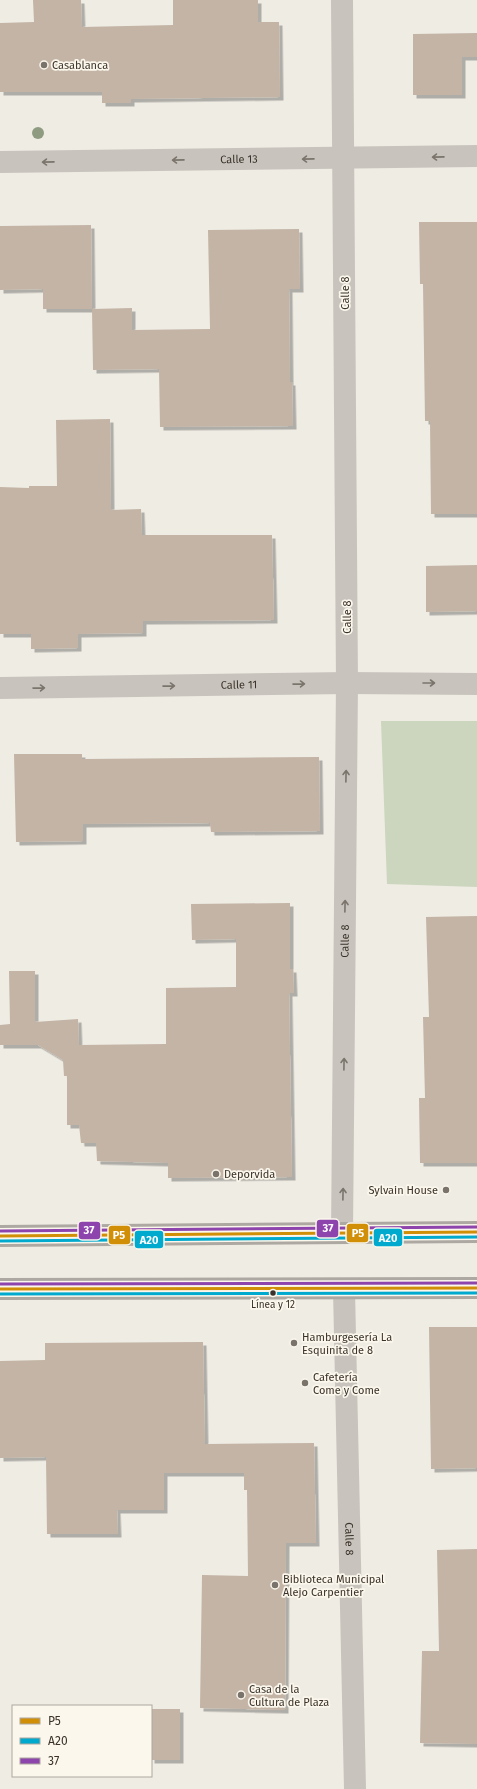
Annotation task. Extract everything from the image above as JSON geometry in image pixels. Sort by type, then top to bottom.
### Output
[{"type":"main road","points":[[0,1236],[477,1232]]},
{"type":"main road","points":[[0,1289],[344,1290],[477,1288]]},
{"type":"street","name":"Calle 8","points":[[342,0],[345,159],[347,683],[342,1234]]},
{"type":"street","name":"Calle 13","points":[[0,162],[345,159],[477,156]]},
{"type":"street","name":"Calle 11","points":[[0,688],[347,683],[477,684]]},
{"type":"street","name":"Calle 8","points":[[344,1290],[355,1789]]},
{"type":"green space","points":[[381,721],[477,721],[477,887],[387,884]]},
{"type":"building","points":[[33,0],[81,0],[82,27],[173,25],[173,0],[258,0],[258,22],[279,22],[280,97],[131,99],[131,103],[102,103],[102,92],[0,92],[0,23],[34,22]]},
{"type":"building","points":[[477,33],[477,57],[462,57],[462,95],[413,95],[413,34]]},
{"type":"building","points":[[419,222],[477,222],[477,514],[431,514],[430,421],[425,421],[423,284],[420,284]]},
{"type":"building","points":[[91,225],[92,309],[43,309],[43,289],[0,290],[0,226]]},
{"type":"building","points":[[299,229],[300,289],[289,289],[290,382],[292,382],[293,426],[160,427],[159,369],[93,370],[92,309],[132,308],[132,330],[210,329],[208,230]]},
{"type":"building","points":[[110,419],[111,510],[141,509],[142,535],[272,535],[274,620],[143,621],[143,633],[78,634],[78,648],[31,649],[31,634],[0,634],[0,487],[29,488],[29,486],[57,486],[56,420]]},
{"type":"building","points":[[477,565],[477,611],[426,612],[426,566]]},
{"type":"building","points":[[14,754],[82,754],[82,759],[319,757],[320,831],[211,832],[210,823],[83,824],[83,841],[16,842]]},
{"type":"building","points":[[290,903],[290,969],[293,969],[294,993],[289,993],[292,1177],[168,1178],[168,1163],[97,1161],[96,1143],[81,1143],[79,1125],[67,1125],[67,1076],[64,1076],[63,1060],[38,1045],[0,1045],[0,1025],[10,1024],[9,971],[35,971],[35,1022],[78,1019],[79,1045],[166,1044],[166,988],[236,987],[236,939],[192,940],[191,904]]},
{"type":"building","points":[[477,916],[477,1163],[420,1163],[419,1098],[425,1098],[423,1017],[429,1017],[426,917]]},
{"type":"building","points":[[429,1327],[477,1327],[477,1468],[431,1469]]},
{"type":"building","points":[[203,1342],[205,1444],[314,1443],[316,1543],[286,1543],[285,1710],[200,1708],[202,1575],[248,1576],[247,1490],[244,1490],[244,1473],[164,1473],[164,1510],[117,1510],[118,1534],[47,1534],[46,1457],[0,1458],[0,1361],[45,1360],[45,1343]]},
{"type":"building","points":[[477,1549],[477,1744],[420,1743],[422,1651],[439,1651],[437,1550]]},
{"type":"building","points":[[152,1709],[180,1709],[180,1760],[152,1760]]},
{"type":"transit line","name":"37","points":[[0,1231],[477,1227]]},
{"type":"transit line","name":"P5","points":[[0,1236],[477,1232]]},
{"type":"transit line","name":"A20","points":[[0,1241],[477,1237]]},
{"type":"transit line","name":"37","points":[[0,1284],[477,1283]]},
{"type":"transit line","name":"P5","points":[[0,1289],[477,1288]]},
{"type":"transit line","name":"A20","points":[[0,1294],[477,1293]]},
{"type":"place","name":"Casablanca","points":[[44,65]]},
{"type":"place","name":"Deporvida","points":[[216,1174]]},
{"type":"place","name":"Sylvain House","points":[[446,1190]]},
{"type":"place","name":"Línea y 12","points":[[273,1293]]},
{"type":"place","name":"Hamburgesería La Esquinita de 8","points":[[294,1343]]},
{"type":"place","name":"Cafetería Come y Come","points":[[305,1383]]},
{"type":"place","name":"Biblioteca Municipal Alejo Carpentier","points":[[275,1585]]},
{"type":"place","name":"Casa de la Cultura de Plaza","points":[[241,1695]]}]
